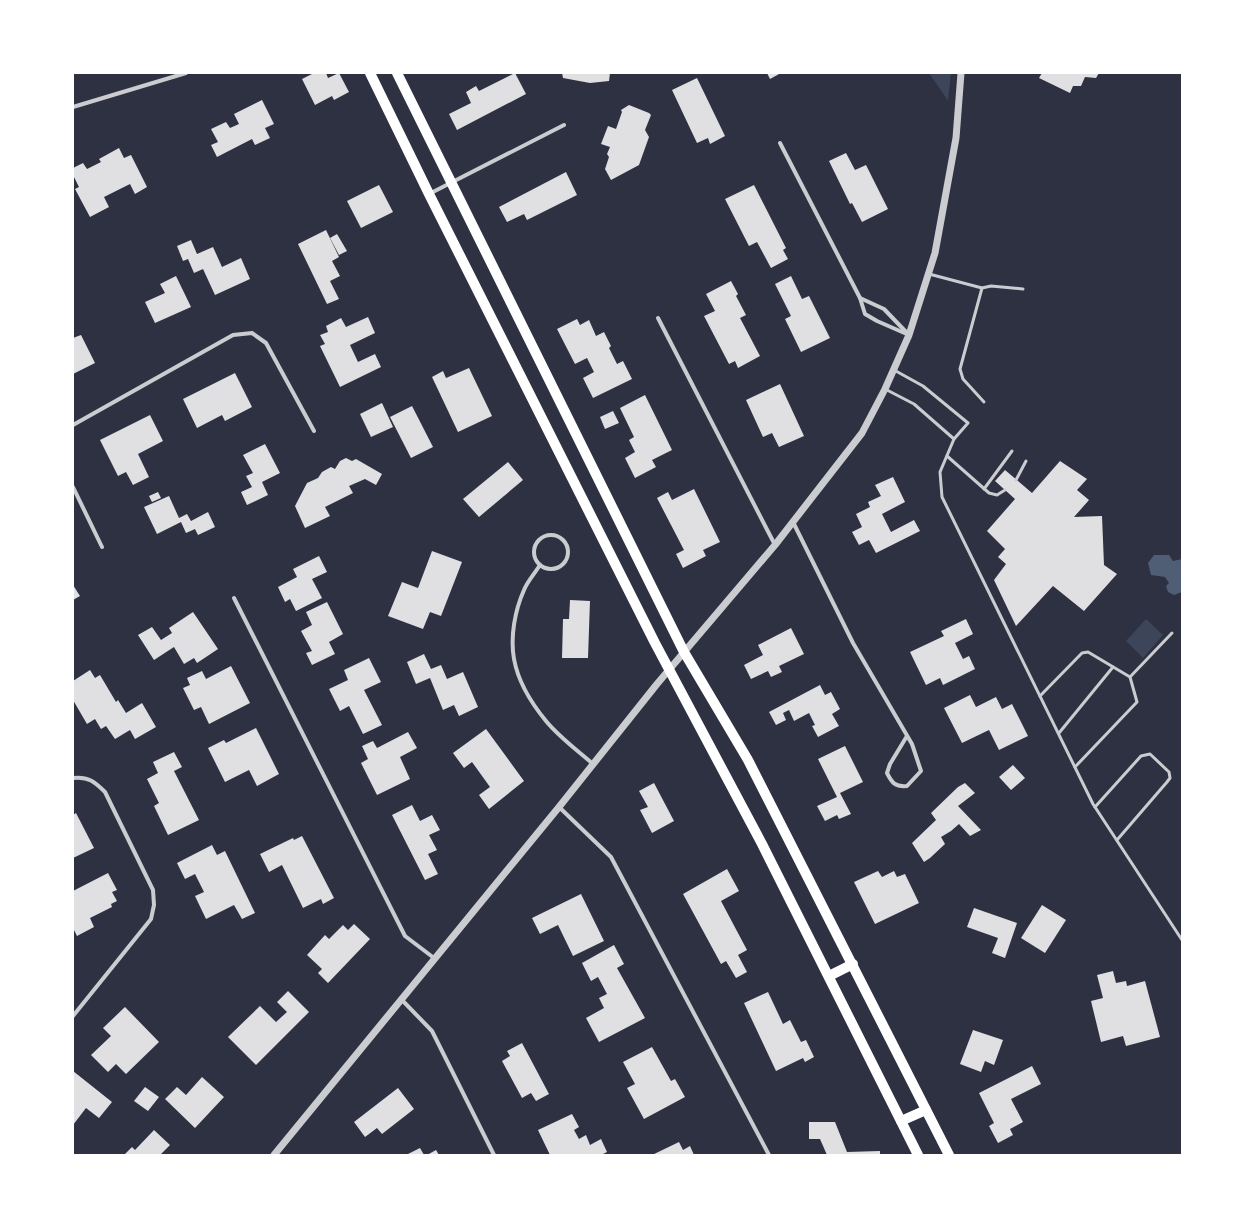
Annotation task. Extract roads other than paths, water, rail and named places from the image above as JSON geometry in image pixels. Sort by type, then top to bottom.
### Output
[{"type":"main road","points":[[370,73],[428,194],[669,670],[762,844],[918,1155]]},
{"type":"main road","points":[[397,73],[684,652],[748,760],[949,1155]]},
{"type":"main road","points":[[829,976],[853,964]]},
{"type":"main road","points":[[901,1121],[926,1110]]},
{"type":"street","points":[[73,107],[186,73]]},
{"type":"street","points":[[274,1155],[559,807],[669,670],[793,522],[862,433],[885,389],[909,335],[935,253],[956,138],[961,73]]},
{"type":"street","points":[[428,194],[564,125]]},
{"type":"street","points":[[780,144],[860,298],[865,314],[909,335]]},
{"type":"street","points":[[860,298],[884,309],[909,335]]},
{"type":"street","points":[[658,318],[775,544]]},
{"type":"street","points":[[73,426],[233,335],[252,333],[266,343],[314,431]]},
{"type":"street","points":[[73,487],[102,547]]},
{"type":"street","points":[[793,522],[853,643],[907,736],[919,762],[921,772],[907,786],[898,786],[892,782],[887,773],[890,764],[907,736]]},
{"type":"street","points":[[549,535],[560,538],[567,546],[568,551],[564,562],[556,568],[550,569],[540,565],[534,556],[534,550],[539,540],[549,535]]},
{"type":"street","points":[[540,565],[524,589],[517,609],[513,632],[514,659],[534,706],[547,722],[593,764]]},
{"type":"street","points":[[234,598],[405,936],[434,958]]},
{"type":"street","points":[[73,778],[82,777],[94,781],[104,792],[152,890],[154,905],[151,919],[73,1016]]},
{"type":"street","points":[[559,807],[611,857],[769,1155]]},
{"type":"street","points":[[401,999],[432,1031],[494,1155]]},
{"type":"lane","points":[[928,274],[982,288],[991,286],[1023,289]]},
{"type":"lane","points":[[982,288],[960,369],[963,379],[984,402]]},
{"type":"lane","points":[[894,370],[923,386],[968,423],[954,439],[940,472],[942,498],[1095,807],[1182,940]]},
{"type":"lane","points":[[885,389],[914,404],[954,439]]},
{"type":"lane","points":[[984,489],[1012,452]]},
{"type":"lane","points":[[947,456],[984,489],[997,495],[1006,490]]},
{"type":"lane","points":[[1016,480],[1026,461]]},
{"type":"lane","points":[[1130,677],[1172,633]]},
{"type":"lane","points":[[1040,696],[1082,653],[1088,652],[1130,677],[1137,702],[1075,767]]},
{"type":"lane","points":[[1059,733],[1113,667]]},
{"type":"lane","points":[[1095,807],[1141,756],[1150,754],[1169,772],[1170,778],[1168,782],[1117,840]]}]
